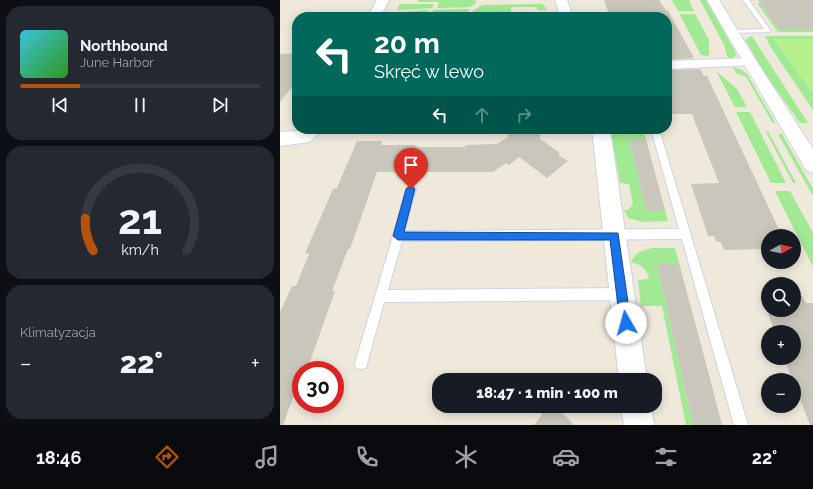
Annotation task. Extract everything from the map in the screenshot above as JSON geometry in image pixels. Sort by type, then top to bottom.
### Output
[{"type":"street","points":[[377,12],[383,0]]},
{"type":"street","points":[[561,0],[565,12]]},
{"type":"street","points":[[713,0],[749,62],[813,165]]},
{"type":"street","points":[[672,65],[749,62]]},
{"type":"street","points":[[280,139],[304,137],[307,134]]},
{"type":"street","points":[[603,134],[632,373]]},
{"type":"street","points":[[637,413],[639,425]]},
{"type":"lane","points":[[732,32],[768,31],[746,0]]},
{"type":"lane","points":[[657,134],[742,425]]},
{"type":"lane","points":[[361,363],[411,189]]},
{"type":"lane","points":[[398,236],[615,236],[686,234]]},
{"type":"lane","points":[[380,296],[622,294]]},
{"type":"green space","points":[[418,0],[476,0],[476,3],[470,7],[437,8],[439,2],[418,2]]},
{"type":"green space","points":[[672,0],[689,0],[694,11],[678,11]]},
{"type":"green space","points":[[700,0],[706,0],[735,51],[736,55],[733,58],[728,59],[724,45]]},
{"type":"green space","points":[[757,3],[760,3],[780,30],[813,30],[813,32],[778,32]]},
{"type":"green space","points":[[400,4],[434,4],[432,8],[397,10]]},
{"type":"green space","points":[[543,4],[547,10],[537,10],[537,7],[511,7],[511,12],[473,12],[482,5]]},
{"type":"green space","points":[[469,9],[468,12],[431,12],[434,10]]},
{"type":"green space","points":[[428,10],[427,12],[399,12]]},
{"type":"green space","points":[[695,14],[709,40],[709,56],[701,55],[680,15]]},
{"type":"green space","points":[[752,36],[808,123],[800,123],[763,71],[746,41],[747,38]]},
{"type":"green space","points":[[765,36],[813,36],[813,39],[774,39],[813,93],[813,110],[771,48]]},
{"type":"green space","points":[[774,39],[813,39],[813,93]]},
{"type":"green space","points":[[733,67],[742,70],[747,74],[776,124],[772,122],[746,77],[736,73]]},
{"type":"green space","points":[[716,71],[737,89],[747,107],[735,107]]},
{"type":"green space","points":[[736,112],[750,112],[786,183],[771,183]]},
{"type":"green space","points":[[768,131],[796,183],[793,183],[766,132]]},
{"type":"green space","points":[[611,134],[644,134],[646,139],[629,139],[646,210],[665,210],[668,221],[642,222],[628,218],[624,210],[628,210],[633,204],[629,184],[620,183]]},
{"type":"green space","points":[[778,134],[782,134],[813,189],[813,196]]},
{"type":"green space","points":[[775,191],[790,191],[813,233],[813,267],[801,243],[801,229],[794,229]]},
{"type":"green space","points":[[653,248],[675,248],[679,263],[657,264],[693,425],[686,425],[662,306],[641,306],[638,280],[649,279],[647,273],[641,266],[631,263],[639,252]]},
{"type":"building","points":[[604,0],[659,0],[667,12],[608,12]]},
{"type":"building","points":[[758,0],[813,0],[813,30],[780,30]]},
{"type":"building","points":[[672,18],[694,58],[672,60]]},
{"type":"building","points":[[292,53],[292,87],[280,102],[280,54]]},
{"type":"building","points":[[700,69],[704,76],[707,76],[779,229],[761,229],[761,249],[724,250],[721,242],[717,242],[714,236],[708,236],[691,184],[719,183],[692,114],[672,114],[672,70]]},
{"type":"building","points":[[508,134],[540,134],[540,139],[560,153],[558,155],[568,161],[547,178],[519,157],[509,165],[506,163],[493,172],[377,172],[350,249],[348,249],[332,291],[335,291],[310,361],[292,361],[292,400],[283,425],[280,425],[280,312],[292,286],[296,286],[309,254],[305,253],[333,189],[337,188],[357,141],[382,141],[381,145],[414,145],[418,147],[464,147],[467,145],[497,144],[508,137]]},
{"type":"building","points":[[629,139],[646,139],[665,210],[646,211]]},
{"type":"building","points":[[679,263],[722,425],[693,425],[657,264]]},
{"type":"building","points":[[801,296],[806,303],[813,303],[813,425],[810,425],[801,402],[801,373],[790,373],[787,365],[801,365],[801,325],[772,325],[769,317],[801,317]]},
{"type":"building","points":[[540,413],[563,413],[574,425],[534,425],[542,415]]},
{"type":"route","points":[[411,189],[398,236],[615,236],[626,323]]}]
